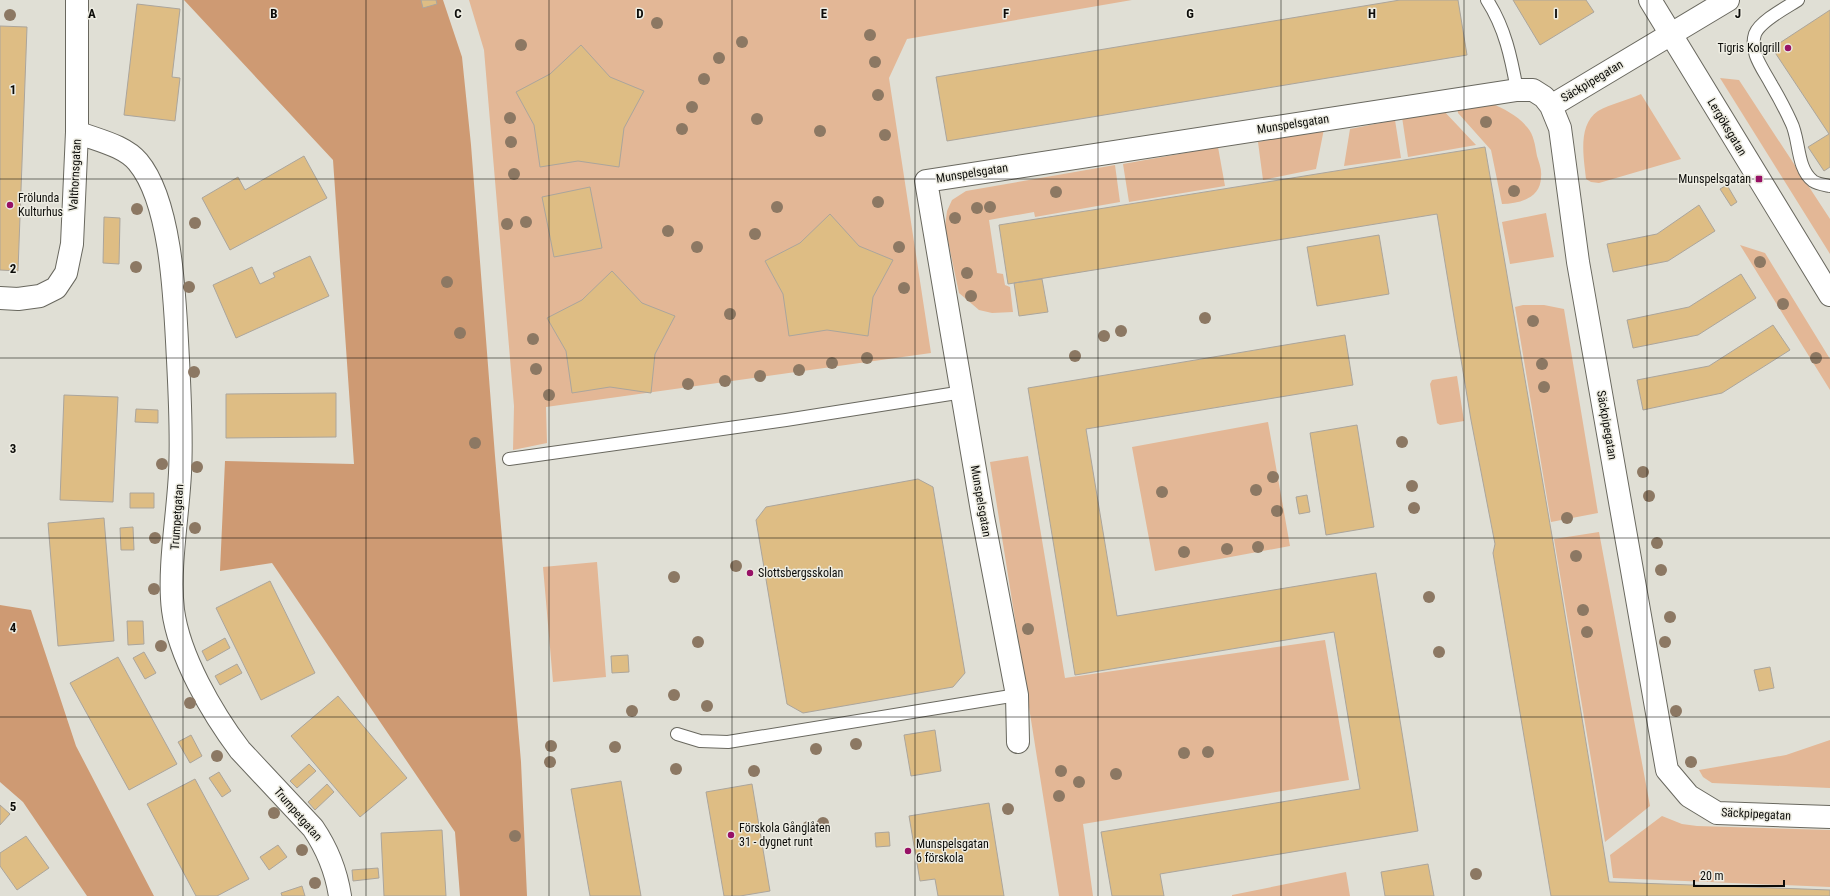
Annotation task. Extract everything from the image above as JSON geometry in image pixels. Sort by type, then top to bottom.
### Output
[{"type":"street","name":"Valthornsgatan","points":[[0,298],[18,299],[40,296],[56,288],[66,273],[72,244],[77,132],[77,0]]},
{"type":"street","name":"Lergöksgatan","points":[[1650,0],[1830,294]]},
{"type":"street","name":"Säckpipegatan","points":[[1728,0],[1672,35],[1551,106],[1560,128],[1578,262],[1666,770],[1689,796],[1717,812],[1830,818]]},
{"type":"street","name":"Munspelsgatan","points":[[1018,742],[1017,695],[984,517],[926,181],[1517,90],[1533,90],[1544,97],[1551,106]]},
{"type":"street","name":"Trumpetgatan","points":[[77,132],[118,148],[137,161],[150,180],[166,237],[174,289],[180,411],[180,472],[173,588],[173,609],[178,635],[200,686],[230,736],[240,750],[313,828],[322,840],[332,858],[340,896]]},
{"type":"lane","points":[[1487,0],[1505,34],[1511,53],[1517,90]]},
{"type":"lane","points":[[1798,0],[1768,20],[1760,28],[1756,33],[1753,46],[1758,63],[1792,124],[1798,142],[1799,156],[1803,167],[1813,181],[1830,186]]},
{"type":"lane","points":[[509,459],[786,420],[963,392]]},
{"type":"lane","points":[[677,734],[700,741],[728,742],[1017,695]]},
{"type":"shaded area","points":[[184,0],[443,0],[462,57],[471,145],[521,762],[527,896],[460,896],[455,832],[272,563],[220,571],[225,461],[354,464],[333,160]]},
{"type":"shaded area","points":[[469,0],[1132,0],[907,39],[889,78],[931,353],[546,407],[547,443],[513,450],[514,406],[484,50]]},
{"type":"shaded area","points":[[1720,78],[1739,80],[1830,219],[1830,254]]},
{"type":"shaded area","points":[[1641,94],[1681,159],[1599,183],[1591,182],[1586,179],[1583,143],[1584,133],[1591,117],[1598,111],[1613,104]]},
{"type":"shaded area","points":[[1491,103],[1515,116],[1529,130],[1534,140],[1541,169],[1540,184],[1537,190],[1528,198],[1515,203],[1502,204],[1491,150],[1458,113],[1457,106]]},
{"type":"shaded area","points":[[1442,109],[1476,145],[1408,157],[1402,117]]},
{"type":"shaded area","points":[[1395,120],[1401,158],[1344,166],[1350,129]]},
{"type":"shaded area","points":[[1324,129],[1316,169],[1263,180],[1258,142]]},
{"type":"shaded area","points":[[1218,147],[1225,186],[1129,202],[1123,164]]},
{"type":"shaded area","points":[[1115,165],[1120,202],[1035,217],[1034,212],[989,220],[997,273],[1003,274],[1005,285],[1010,287],[1013,312],[992,313],[979,310],[959,293],[945,227],[947,211],[952,200],[966,191]]},
{"type":"shaded area","points":[[1546,213],[1554,257],[1510,264],[1502,222]]},
{"type":"shaded area","points":[[1740,245],[1765,253],[1830,359],[1830,390]]},
{"type":"shaded area","points":[[1523,305],[1544,305],[1564,309],[1598,513],[1551,522],[1515,307]]},
{"type":"shaded area","points":[[1457,376],[1464,421],[1440,425],[1437,423],[1430,384],[1432,380]]},
{"type":"shaded area","points":[[1268,422],[1290,546],[1155,571],[1132,447]]},
{"type":"shaded area","points":[[1028,456],[1065,678],[1325,640],[1349,780],[1083,824],[1093,896],[1059,896],[990,462]]},
{"type":"shaded area","points":[[1599,532],[1650,806],[1605,842],[1554,539]]},
{"type":"shaded area","points":[[597,562],[606,677],[553,682],[543,567]]},
{"type":"shaded area","points":[[0,605],[31,610],[76,746],[154,896],[87,896],[23,802],[0,782]]},
{"type":"shaded area","points":[[1830,740],[1830,788],[1712,783],[1703,777],[1699,770],[1786,755]]},
{"type":"shaded area","points":[[1662,816],[1682,824],[1697,826],[1830,830],[1830,887],[1613,878],[1610,855]]},
{"type":"shaded area","points":[[1346,872],[1350,896],[1232,896],[1232,895]]},
{"type":"building","points":[[421,0],[436,0],[437,4],[423,8]]},
{"type":"building","points":[[1400,0],[1458,0],[1467,55],[947,141],[936,77]]},
{"type":"building","points":[[1513,0],[1586,0],[1594,12],[1540,45]]},
{"type":"building","points":[[137,4],[180,9],[172,77],[180,78],[175,121],[124,115]]},
{"type":"building","points":[[1830,10],[1830,167],[1824,171],[1808,147],[1829,134],[1772,48]]},
{"type":"building","name":"Frölunda Kulturhus","points":[[0,26],[27,27],[18,271],[0,270]]},
{"type":"building","points":[[581,45],[610,77],[644,91],[624,128],[619,167],[578,161],[540,167],[534,125],[516,92],[550,74]]},
{"type":"building","points":[[1485,147],[1552,536],[1609,882],[1830,890],[1830,896],[1551,896],[1493,553],[1495,544],[1471,420],[1437,214],[1008,284],[999,225]]},
{"type":"building","points":[[304,156],[327,198],[230,250],[202,198],[238,177],[245,190]]},
{"type":"building","points":[[1727,185],[1737,202],[1731,206],[1720,189]]},
{"type":"building","points":[[590,187],[602,248],[554,257],[542,197]]},
{"type":"building","points":[[1699,205],[1715,231],[1668,261],[1613,272],[1607,244],[1657,234]]},
{"type":"building","points":[[830,214],[859,246],[893,260],[873,297],[868,336],[827,330],[789,336],[783,294],[765,261],[800,243]]},
{"type":"building","points":[[104,217],[120,218],[119,264],[103,263]]},
{"type":"building","points":[[1379,235],[1389,294],[1317,306],[1307,247]]},
{"type":"building","points":[[310,256],[329,296],[236,338],[213,285],[252,267],[260,284],[275,277],[273,273]]},
{"type":"building","points":[[612,271],[642,303],[675,316],[655,354],[651,393],[610,387],[572,393],[566,351],[547,318],[582,300]]},
{"type":"building","points":[[1741,274],[1756,298],[1698,335],[1633,348],[1627,320],[1689,307]]},
{"type":"building","points":[[1042,279],[1048,312],[1019,316],[1014,283]]},
{"type":"building","points":[[1773,325],[1790,350],[1722,393],[1643,410],[1637,380],[1709,366]]},
{"type":"building","points":[[1345,335],[1353,385],[1086,429],[1117,616],[1376,573],[1418,831],[1160,874],[1164,896],[1112,896],[1101,832],[1360,789],[1334,632],[1075,675],[1028,388]]},
{"type":"building","points":[[336,393],[336,437],[226,438],[226,394]]},
{"type":"building","points":[[64,395],[118,397],[113,502],[60,500]]},
{"type":"building","points":[[136,409],[158,410],[158,423],[135,422]]},
{"type":"building","points":[[1357,425],[1374,527],[1326,535],[1310,433]]},
{"type":"building","points":[[918,479],[933,487],[965,673],[953,687],[803,713],[787,704],[756,520],[766,507]]},
{"type":"building","points":[[130,493],[154,493],[154,508],[130,508]]},
{"type":"building","points":[[1307,495],[1310,512],[1299,514],[1296,497]]},
{"type":"building","points":[[104,518],[114,641],[58,646],[48,523]]},
{"type":"building","points":[[133,527],[134,550],[121,550],[120,528]]},
{"type":"building","points":[[270,581],[315,673],[261,700],[216,608]]},
{"type":"building","points":[[127,621],[143,621],[144,644],[128,645]]},
{"type":"building","points":[[225,638],[230,648],[207,661],[202,651]]},
{"type":"building","points":[[144,652],[156,673],[145,679],[133,658]]},
{"type":"building","points":[[628,655],[629,672],[612,673],[611,656]]},
{"type":"building","points":[[118,657],[177,764],[129,790],[70,683]]},
{"type":"building","points":[[237,664],[242,673],[220,685],[215,676]]},
{"type":"building","points":[[1770,667],[1774,688],[1759,691],[1754,670]]},
{"type":"building","points":[[338,696],[407,778],[360,817],[291,736]]},
{"type":"building","points":[[935,730],[941,771],[911,776],[904,735]]},
{"type":"building","points":[[191,735],[202,756],[190,763],[178,742]]},
{"type":"building","points":[[309,764],[316,771],[297,788],[290,781]]},
{"type":"building","points":[[219,772],[231,791],[222,797],[209,778]]},
{"type":"building","points":[[195,779],[249,879],[217,896],[196,896],[147,804]]},
{"type":"building","points":[[621,781],[641,896],[590,896],[571,789]]},
{"type":"building","points":[[327,784],[334,792],[315,810],[308,802]]},
{"type":"building","points":[[752,784],[770,891],[740,896],[724,896],[706,792]]},
{"type":"building","points":[[989,803],[1004,896],[938,896],[935,879],[920,881],[909,816]]},
{"type":"building","points":[[0,805],[10,814],[0,825]]},
{"type":"building","points":[[442,830],[446,896],[384,896],[381,833]]},
{"type":"building","points":[[889,832],[890,846],[876,847],[875,833]]},
{"type":"building","points":[[26,836],[49,868],[17,890],[0,866],[0,853]]},
{"type":"building","points":[[278,845],[287,857],[269,870],[260,857]]},
{"type":"building","points":[[1428,864],[1434,896],[1385,896],[1381,872]]},
{"type":"building","points":[[378,868],[379,878],[353,881],[352,870]]},
{"type":"building","points":[[302,886],[305,896],[282,896],[281,893]]},
{"type":"place","name":"Tigris Kolgrill","points":[[1788,48]]},
{"type":"place","name":"Munspelsgatan","points":[[1759,179]]},
{"type":"place","name":"Frölunda Kulturhus","points":[[10,205]]},
{"type":"place","name":"Slottsbergsskolan","points":[[750,573]]},
{"type":"place","name":"Förskola Gånglåten 31 - dygnet runt","points":[[731,835]]},
{"type":"place","name":"Munspelsgatan 6 förskola","points":[[908,851]]}]
